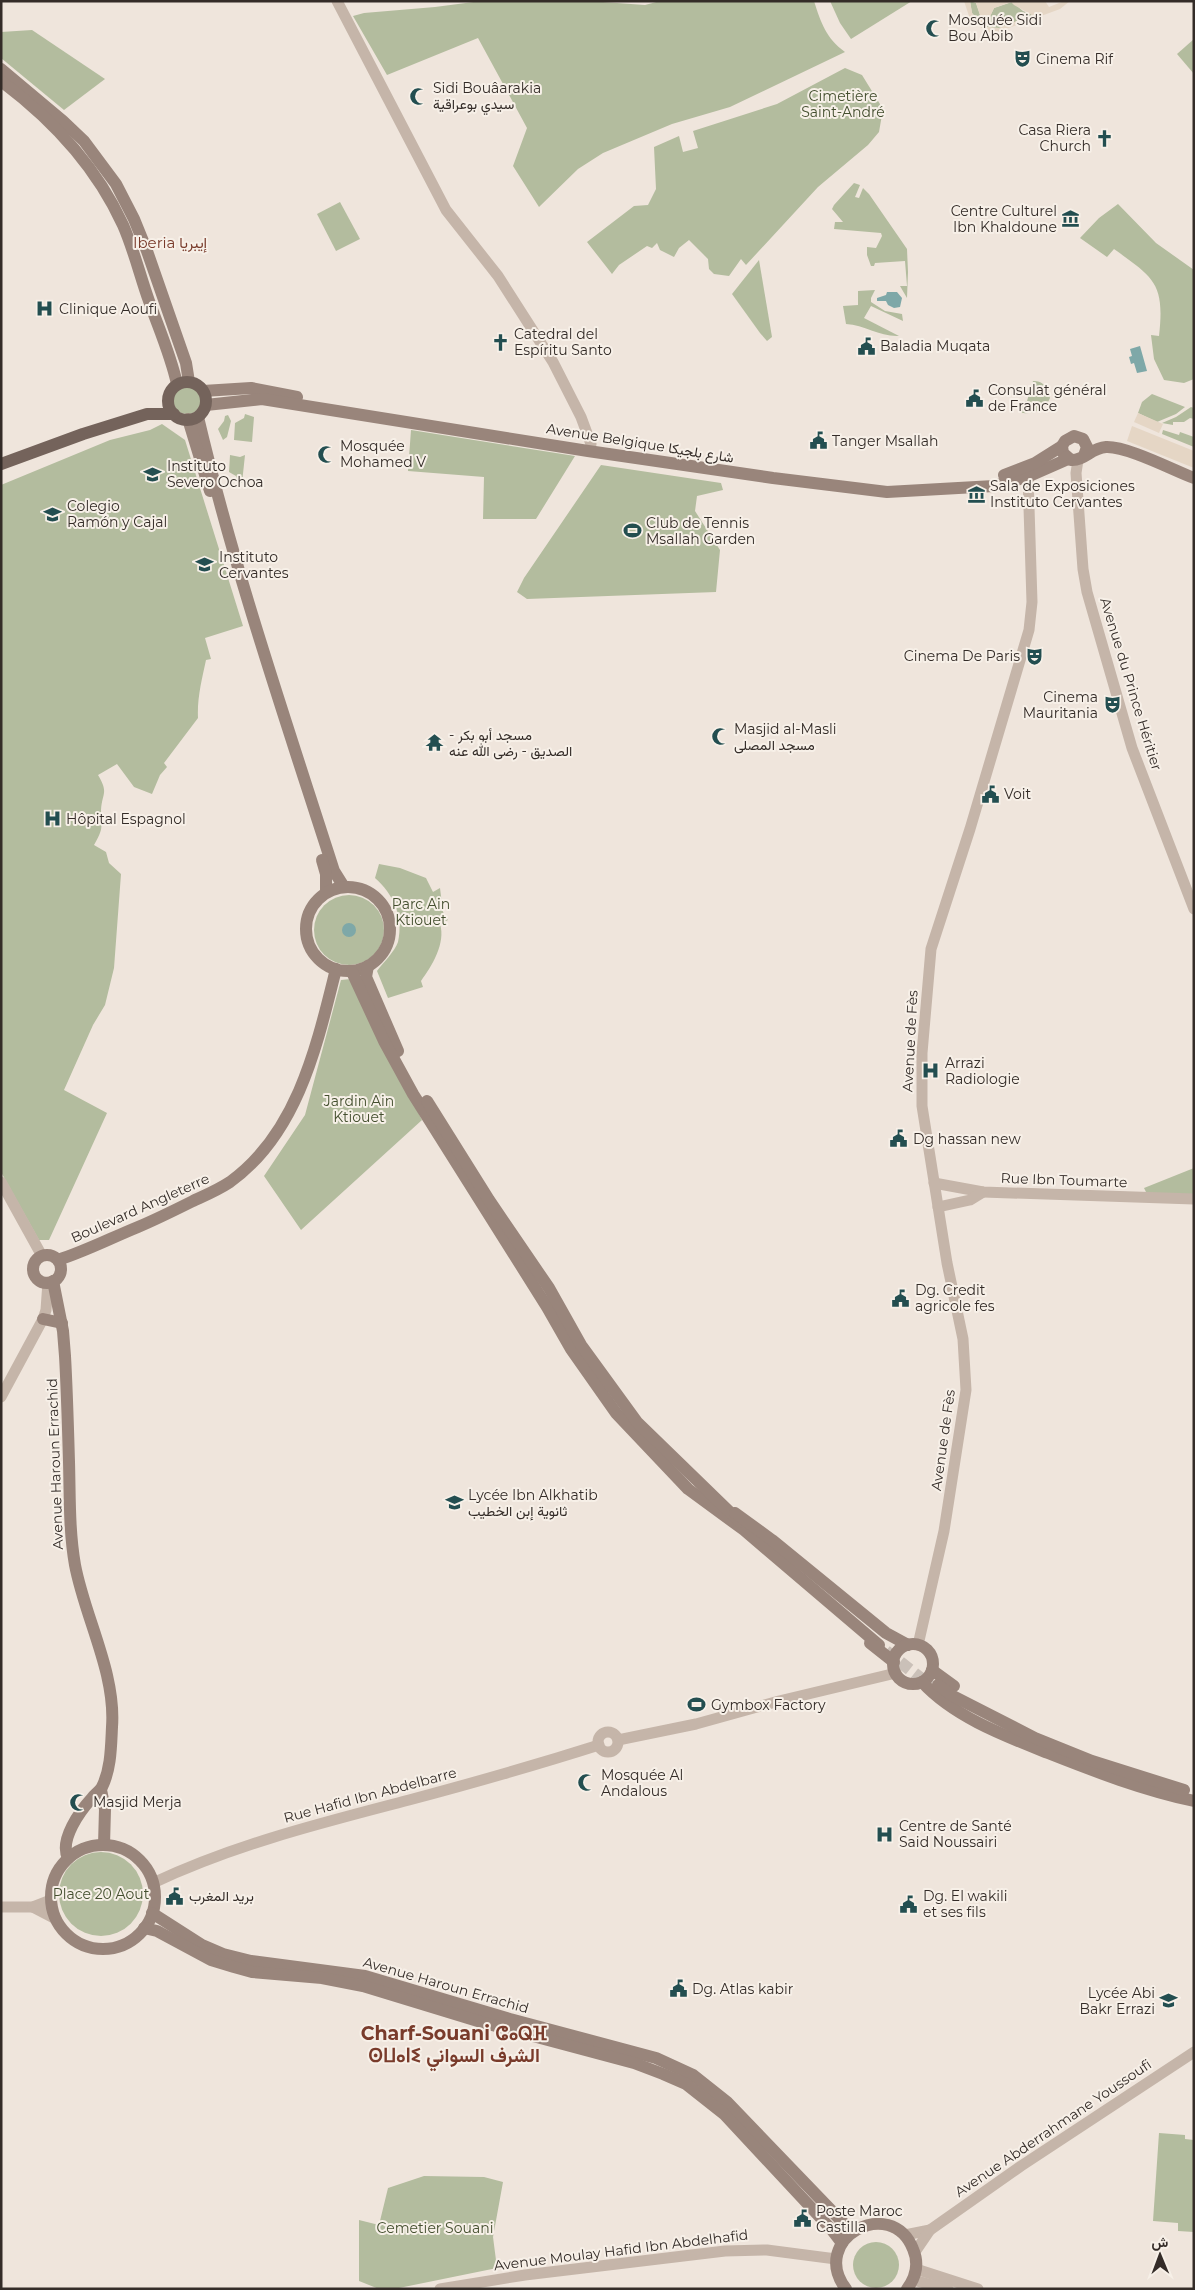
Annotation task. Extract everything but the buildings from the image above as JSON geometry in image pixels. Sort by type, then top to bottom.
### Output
[{"type":"main road","points":[[1,69],[63,120],[84,141],[116,184],[134,218],[147,251],[186,362],[183,383]]},
{"type":"main road","points":[[1,80],[54,126],[73,146],[110,199],[134,253],[161,337],[183,383]]},
{"type":"main road","points":[[174,414],[170,409],[168,398],[171,390],[183,383],[200,386],[204,391],[206,405],[193,418]]},
{"type":"main road","name":"Avenue Belgique شارع بلجيكا","points":[[204,391],[242,387],[260,389],[591,444],[885,486],[976,482],[1003,476],[1035,463],[1062,446]]},
{"type":"main road","points":[[147,414],[168,398]]},
{"type":"main road","name":"Avenue Belgique شارع بلجيكا","points":[[206,405],[262,399],[597,452],[887,492],[994,486],[1028,476],[1077,458],[1095,449],[1111,447],[1194,478]]},
{"type":"main road","points":[[1,464],[83,434],[147,414],[174,414],[193,418]]},
{"type":"main road","points":[[193,418],[281,706],[334,871],[344,887]]},
{"type":"main road","points":[[193,418],[237,588],[326,874],[326,892]]},
{"type":"main road","points":[[1072,436],[1080,437],[1085,441],[1087,450],[1077,458],[1064,453],[1062,446],[1072,436]]},
{"type":"main road","points":[[1085,441],[1110,440],[1194,472]]},
{"type":"main road","points":[[1028,476],[1035,463]]},
{"type":"main road","points":[[344,887],[363,889],[374,895],[388,914],[390,926],[387,944],[378,959],[368,966],[352,972],[336,969],[317,957],[306,937],[309,913],[315,902],[326,892],[344,887]]},
{"type":"main road","points":[[368,966],[366,977],[369,986],[396,1047],[419,1089],[489,1200],[548,1288],[581,1345],[637,1422],[744,1530],[882,1643]]},
{"type":"main road","name":"Boulevard Angleterre","points":[[58,1260],[97,1246],[212,1193],[244,1171],[274,1136],[301,1088],[314,1052],[336,969]]},
{"type":"main road","points":[[352,972],[384,1041],[413,1094],[527,1275],[576,1358],[616,1413],[688,1489],[772,1540],[886,1632],[913,1645],[923,1647],[931,1656],[932,1670],[922,1682],[910,1684],[899,1678],[895,1667],[759,1551],[727,1513]]},
{"type":"main road","points":[[42,1256],[52,1256],[58,1260],[61,1271],[51,1282],[40,1280],[34,1274],[34,1265],[42,1256]]},
{"type":"main road","name":"Avenue Haroun Errachid","points":[[51,1282],[62,1323],[66,1364],[69,1515],[72,1547],[80,1589],[106,1673],[112,1708],[110,1754],[101,1790],[105,1809],[104,1845]]},
{"type":"main road","points":[[43,1319],[62,1323]]},
{"type":"main road","points":[[895,1667],[898,1651],[913,1645]]},
{"type":"main road","points":[[932,1670],[952,1686],[1052,1749]]},
{"type":"main road","points":[[922,1682],[962,1713],[1028,1745],[1052,1749],[1194,1792]]},
{"type":"main road","points":[[938,1688],[950,1700],[1108,1777],[1194,1801]]},
{"type":"main road","name":"Avenue Haroun Errachid","points":[[68,1858],[65,1849],[69,1834],[89,1802],[101,1790]]},
{"type":"main road","points":[[91,1846],[117,1847],[129,1852],[140,1860],[148,1870],[153,1883],[155,1898],[152,1913],[144,1928],[134,1939],[120,1946],[106,1949],[76,1942],[64,1932],[56,1918],[51,1900],[54,1878],[68,1858],[91,1846]]},
{"type":"main road","name":"Avenue Haroun Errachid","points":[[152,1913],[202,1945],[223,1954],[251,1962],[365,1976],[510,2019],[656,2058],[676,2067],[693,2076],[727,2102],[852,2232]]},
{"type":"main road","name":"Avenue Haroun Errachid","points":[[144,1928],[172,1937],[211,1960],[234,1967],[252,1972],[322,1978],[363,1986],[481,2022],[634,2063],[686,2084],[724,2114],[842,2243]]},
{"type":"main road","points":[[846,2289],[837,2271],[836,2259],[842,2243],[852,2232],[869,2224],[892,2227],[905,2235],[915,2252],[912,2279]]},
{"type":"street","points":[[337,1],[446,210],[498,276],[549,354],[579,412],[591,444]]},
{"type":"street","name":"Avenue du Prince Héritier","points":[[1077,458],[1076,473],[1085,585],[1132,748],[1194,909]]},
{"type":"street","name":"Avenue de Fès","points":[[913,1645],[944,1531],[966,1390],[963,1339],[938,1207],[922,1106],[921,1077],[931,949],[970,829],[1029,630],[1032,602],[1028,476]]},
{"type":"street","points":[[1,1182],[42,1256]]},
{"type":"street","name":"Rue Ibn Toumarte","points":[[934,1183],[983,1192],[1194,1199]]},
{"type":"street","points":[[938,1207],[970,1200],[983,1192]]},
{"type":"street","points":[[1,1398],[43,1319],[51,1282]]},
{"type":"street","name":"Rue Hafid Ibn Abdelbarre","points":[[153,1883],[220,1853],[262,1839],[508,1774],[599,1745],[600,1735],[606,1732],[612,1732],[618,1740],[696,1724],[895,1667]]},
{"type":"street","points":[[1,1907],[33,1907],[51,1900]]},
{"type":"street","points":[[33,1907],[56,1918]]},
{"type":"street","name":"Avenue Abderrahmane Youssoufi","points":[[915,2252],[930,2230],[1021,2166],[1194,2052]]},
{"type":"street","name":"Avenue Abderrahmane Youssoufi","points":[[905,2235],[930,2230]]},
{"type":"street","name":"Avenue Moulay Hafid Ibn Abdelhafid","points":[[440,2289],[525,2275],[725,2251],[767,2250],[836,2259]]},
{"type":"street","points":[[912,2279],[948,2289]]},
{"type":"street","points":[[912,2279],[978,2289]]},
{"type":"green space","points":[[481,1],[589,1],[645,5],[660,1],[814,1],[829,36],[845,52],[730,107],[672,124],[603,153],[578,169],[539,207],[513,166],[527,128],[478,38],[387,75],[353,16],[364,13]]},
{"type":"green space","points":[[830,1],[912,1],[851,39],[840,23]]},
{"type":"green space","points":[[970,1],[976,3],[980,15],[977,19],[972,13]]},
{"type":"green space","points":[[1012,2],[1023,11],[1033,15],[999,28],[985,27],[994,8]]},
{"type":"green space","points":[[32,30],[105,79],[64,110],[1,58],[1,32]]},
{"type":"green space","points":[[1194,39],[1194,74],[1177,54]]},
{"type":"green space","name":"Cimetière Saint-André","points":[[845,68],[862,75],[883,109],[879,132],[868,145],[818,187],[746,265],[741,259],[729,276],[714,274],[709,269],[708,259],[689,240],[679,248],[674,257],[660,250],[657,243],[652,248],[647,246],[619,265],[612,274],[587,242],[634,206],[648,205],[656,189],[654,147],[679,136],[683,152],[698,148],[693,131],[777,104]]},
{"type":"green space","points":[[854,183],[860,185],[855,197],[859,198],[863,188],[907,249],[908,272],[907,298],[900,286],[907,286],[905,261],[875,263],[874,266],[871,266],[867,255],[867,247],[876,248],[882,236],[881,233],[834,229],[835,222],[843,222],[832,209]]},
{"type":"green space","points":[[340,202],[360,239],[336,251],[317,214]]},
{"type":"green space","points":[[1118,204],[1156,243],[1194,270],[1194,379],[1184,383],[1164,380],[1154,359],[1151,335],[1159,336],[1160,304],[1154,284],[1147,275],[1114,249],[1107,257],[1080,238],[1099,218]]},
{"type":"green space","points":[[759,260],[772,337],[767,341],[732,294]]},
{"type":"green space","points":[[875,290],[871,302],[885,311],[902,314],[903,321],[871,306],[864,318],[899,336],[885,335],[860,326],[846,324],[843,306],[858,305],[858,291]]},
{"type":"green space","points":[[1033,381],[1040,382],[1045,386],[1050,398],[1046,405],[1039,410],[1031,413],[1022,413],[1020,411],[1024,402],[1027,401]]},
{"type":"green space","points":[[187,386],[197,390],[201,400],[197,410],[187,414],[177,410],[173,400],[177,390]]},
{"type":"green space","points":[[1152,394],[1185,407],[1176,414],[1157,422],[1138,413],[1142,402]]},
{"type":"green space","points":[[1191,407],[1194,408],[1194,419],[1190,418],[1184,422],[1173,422],[1173,425],[1162,423],[1176,417]]},
{"type":"green space","points":[[245,414],[254,417],[252,442],[234,440],[235,423],[244,418]]},
{"type":"green space","points":[[228,415],[231,421],[227,437],[223,440],[218,429],[225,416]]},
{"type":"green space","points":[[162,424],[185,440],[243,626],[205,638],[211,659],[206,660],[201,681],[198,718],[164,763],[167,767],[160,775],[152,794],[134,787],[117,764],[98,775],[104,793],[101,810],[101,828],[94,845],[106,852],[109,863],[121,874],[114,968],[105,1005],[93,1025],[64,1090],[107,1113],[49,1240],[39,1240],[1,1172],[1,485],[110,440],[150,430]]},
{"type":"green space","points":[[411,430],[575,456],[536,519],[483,519],[484,477],[408,471]]},
{"type":"green space","points":[[1163,430],[1179,435],[1180,432],[1194,437],[1194,447],[1162,434]]},
{"type":"green space","points":[[230,455],[240,457],[245,455],[242,483],[236,483],[236,476],[229,472]]},
{"type":"green space","name":"Club de Tennis Msallah Garden","points":[[601,465],[721,483],[723,490],[697,496],[695,511],[720,550],[716,592],[527,599],[517,592],[524,578]]},
{"type":"green space","name":"Parc Ain Ktiouet","points":[[379,864],[400,868],[426,878],[433,892],[440,888],[443,912],[448,920],[440,924],[440,946],[421,981],[423,987],[388,998],[377,971],[392,953],[398,942],[399,923],[396,906],[392,898],[375,878]]},
{"type":"green space","points":[[349,895],[362,898],[374,905],[381,917],[384,930],[381,943],[374,955],[362,962],[349,965],[336,962],[324,955],[317,943],[314,930],[317,917],[324,905],[336,898]]},
{"type":"green space","name":"Jardin Ain Ktiouet","points":[[351,979],[422,1120],[301,1230],[264,1176],[305,1115],[341,980]]},
{"type":"green space","points":[[1194,1168],[1194,1195],[1147,1194],[1144,1188]]},
{"type":"green space","name":"Place 20 Aout","points":[[101,1852],[117,1855],[131,1864],[140,1878],[143,1894],[140,1910],[131,1924],[117,1933],[101,1936],[85,1933],[71,1924],[62,1910],[59,1894],[62,1878],[71,1864],[85,1855]]},
{"type":"green space","points":[[1159,2133],[1185,2135],[1185,2139],[1194,2140],[1194,2232],[1178,2231],[1178,2223],[1153,2221]]},
{"type":"green space","name":"Cemetier Souani","points":[[424,2176],[484,2177],[503,2182],[493,2237],[497,2268],[394,2289],[379,2289],[359,2281],[359,2220],[379,2225],[388,2188]]},
{"type":"green space","points":[[871,2242],[881,2242],[895,2252],[899,2265],[895,2278],[889,2284],[881,2288],[871,2288],[857,2278],[853,2270],[853,2260],[863,2246]]},
{"type":"shaded area","points":[[964,1],[970,1],[972,13],[977,19],[980,15],[976,3],[973,1],[1045,1],[1049,7],[1064,1],[1070,1],[1060,9],[998,32],[987,32],[970,19]],"holes":[[[1011,2],[1032,15],[999,28],[985,27],[994,8]]]},
{"type":"shaded area","points":[[1138,413],[1163,424],[1159,433],[1134,422]]},
{"type":"shaded area","points":[[1132,426],[1194,451],[1194,468],[1127,441]]},
{"type":"water","points":[[887,292],[897,292],[902,298],[900,307],[894,308],[888,305],[886,301],[877,301],[877,298],[886,295]]},
{"type":"water","points":[[1140,346],[1147,371],[1137,373],[1134,363],[1131,364],[1129,357],[1132,356],[1130,349]]},
{"type":"water","points":[[349,923],[354,925],[356,930],[354,935],[349,937],[344,935],[342,930],[344,925]]},
{"type":"tunnel","points":[[886,1651],[932,1687]]},
{"type":"place","name":"Mosquée Sidi Bou Abib","points":[[934,28]]},
{"type":"place","name":"Cinema Rif","points":[[1022,59]]},
{"type":"place","name":"Sidi Bouâarakia سيدي بوعراقية","points":[[419,96]]},
{"type":"place","name":"Casa Riera Church","points":[[1105,138]]},
{"type":"place","name":"Centre Culturel Ibn Khaldoune","points":[[1071,219]]},
{"type":"place","name":"Clinique Aoufi","points":[[45,309]]},
{"type":"place","name":"Catedral del Espíritu Santo","points":[[500,342]]},
{"type":"place","name":"Baladia Muqata","points":[[866,346]]},
{"type":"place","name":"Consulat général de France","points":[[974,398]]},
{"type":"place","name":"Tanger Msallah","points":[[818,441]]},
{"type":"place","name":"Mosquée Mohamed V","points":[[326,454]]},
{"type":"place","name":"Instituto Severo Ochoa","points":[[153,474]]},
{"type":"place","name":"Sala de Exposiciones Instituto Cervantes","points":[[976,494]]},
{"type":"place","name":"Colegio Ramón y Cajal","points":[[53,514]]},
{"type":"place","name":"Club de Tennis Msallah Garden","points":[[632,531]]},
{"type":"place","name":"Instituto Cervantes","points":[[205,565]]},
{"type":"place","name":"Cinema De Paris","points":[[1034,656]]},
{"type":"place","name":"Cinema Mauritania","points":[[1112,705]]},
{"type":"place","name":"Masjid al-Masli مسجد المصلى","points":[[720,737]]},
{"type":"place","name":"- مسجد أبو بكر الصديق - رضى الله عنه","points":[[435,743]]},
{"type":"place","name":"Voit","points":[[990,794]]},
{"type":"place","name":"Hôpital Espagnol","points":[[52,819]]},
{"type":"place","name":"Arrazi Radiologie","points":[[931,1071]]},
{"type":"place","name":"Dg hassan new","points":[[899,1139]]},
{"type":"place","name":"Dg. Credit agricole fes","points":[[901,1298]]},
{"type":"place","name":"Lycée Ibn Alkhatib ثانوية إبن الخطيب","points":[[454,1503]]},
{"type":"place","name":"Gymbox Factory","points":[[697,1705]]},
{"type":"place","name":"Mosquée Al Andalous","points":[[587,1783]]},
{"type":"place","name":"Masjid Merja","points":[[79,1802]]},
{"type":"place","name":"Centre de Santé Said Noussairi","points":[[885,1834]]},
{"type":"place","name":"بريد المغرب","points":[[175,1896]]},
{"type":"place","name":"Dg. El wakili et ses fils","points":[[909,1904]]},
{"type":"place","name":"Dg. Atlas kabir","points":[[678,1989]]},
{"type":"place","name":"Lycée Abi Bakr Errazi","points":[[1169,2001]]},
{"type":"place","name":"Poste Maroc Castilla","points":[[802,2219]]},
{"type":"district","name":"Iberia إيبريا","points":[[170,242]]},
{"type":"district","name":"Charf-Souani ⵛⴰⵕⴼ ⵙⵡⴰⵏⵉ الشرف السواني","points":[[454,2044]]}]
